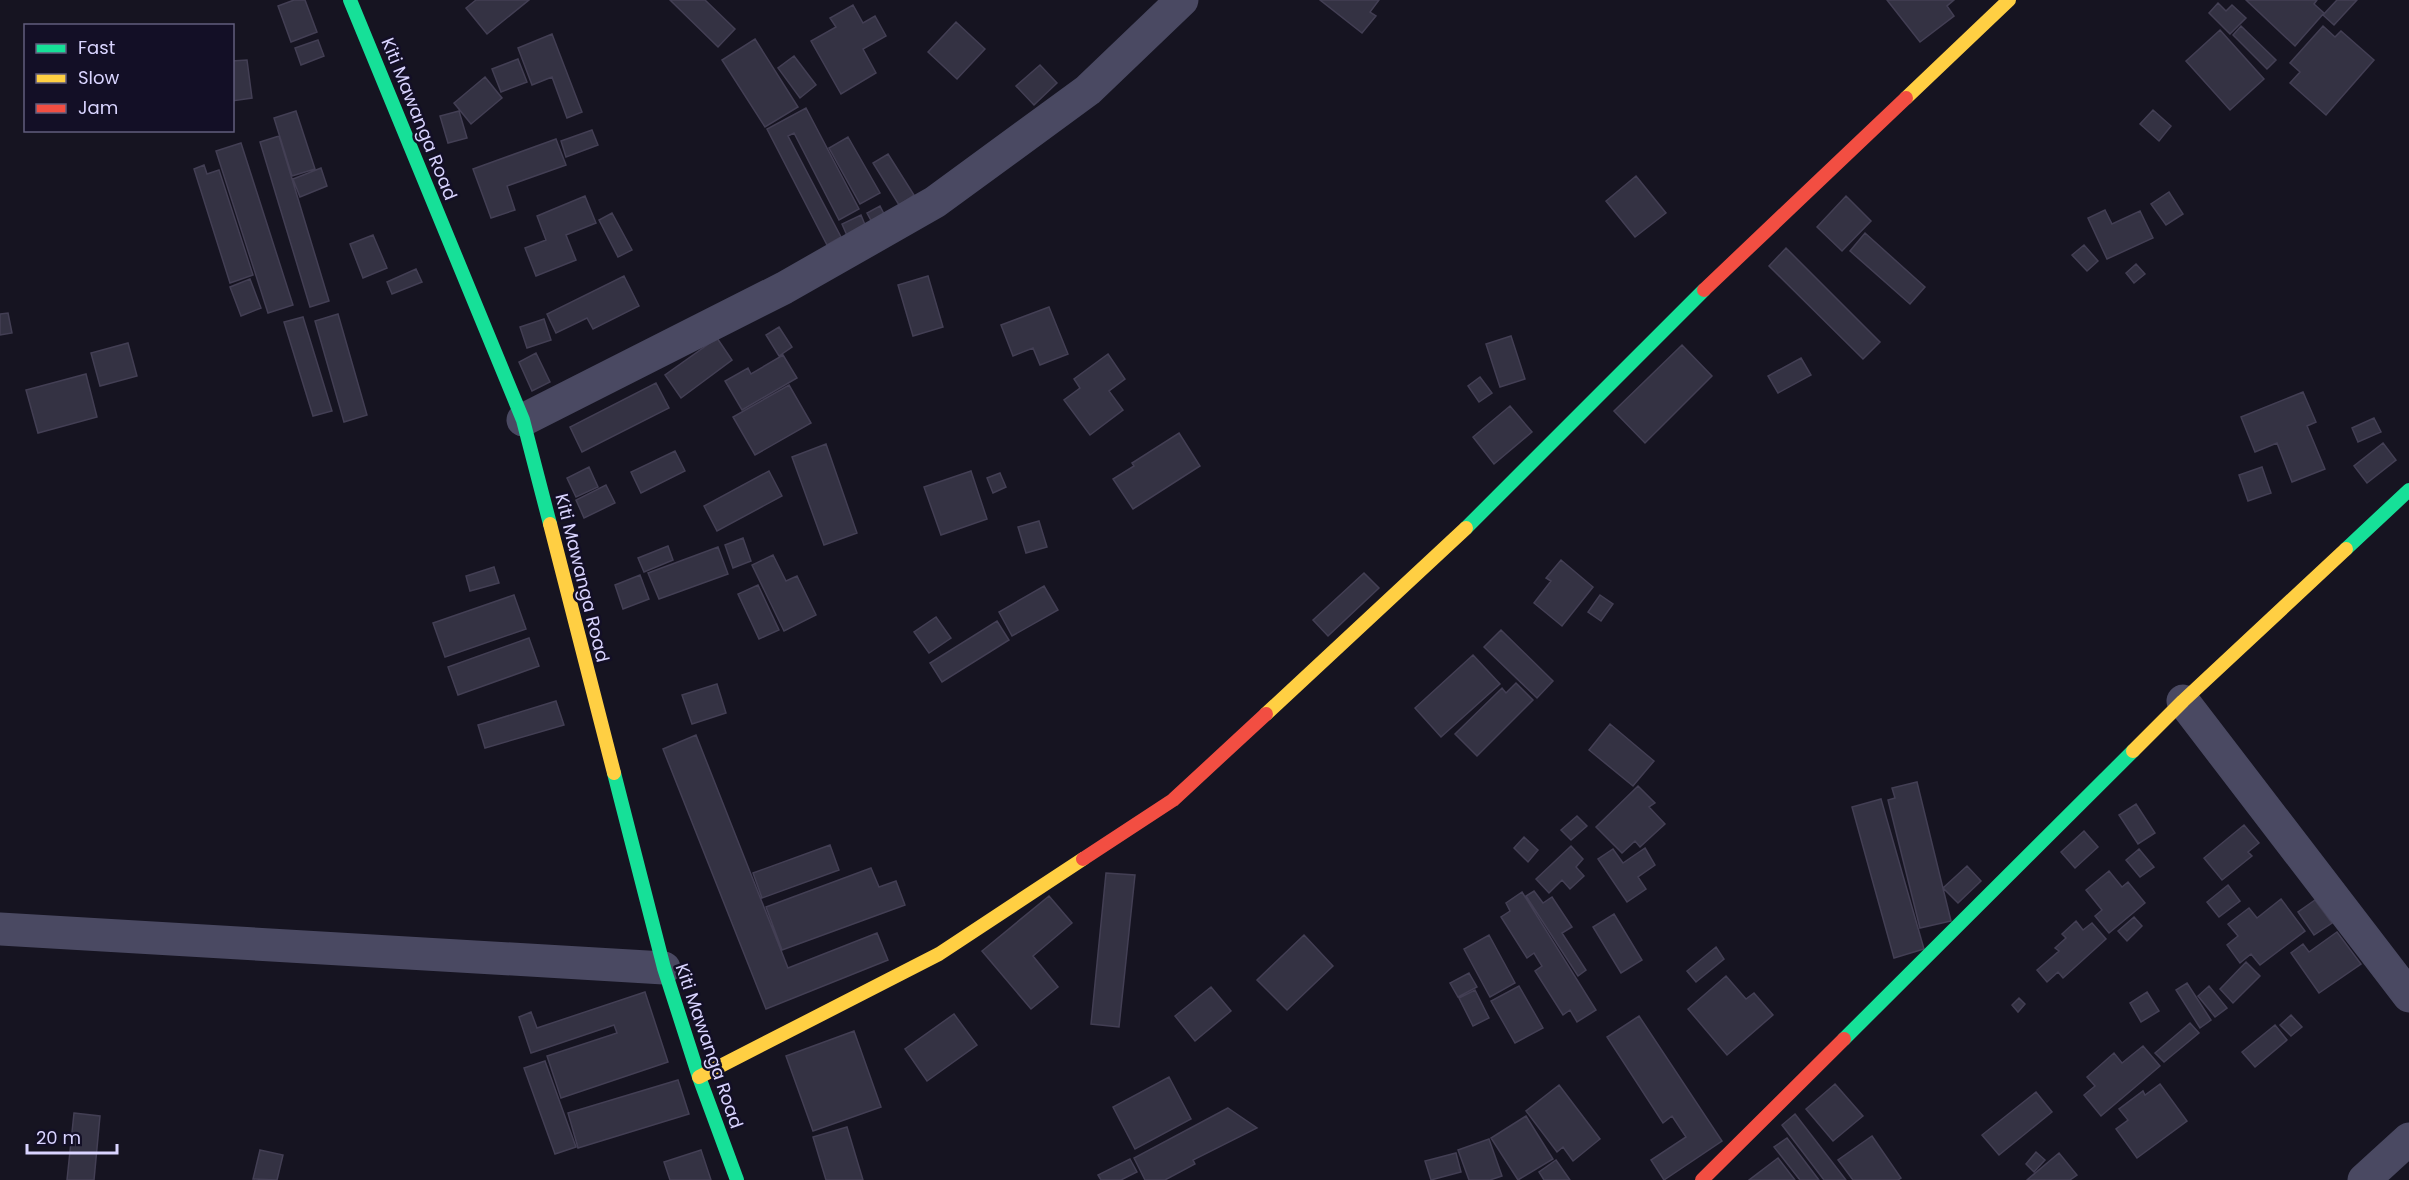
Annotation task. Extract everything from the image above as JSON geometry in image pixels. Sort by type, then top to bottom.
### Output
[{"type":"street","name":"Kiti Mawanga Road","points":[[350,0],[523,420],[664,968],[699,1077],[736,1180]]},
{"type":"street","points":[[523,420],[784,288],[935,202],[1088,90],[1182,0]]},
{"type":"street","points":[[699,1077],[939,954],[1173,800],[1437,557],[1753,242],[2009,0]]},
{"type":"street","points":[[1702,1180],[2183,701],[2409,490]]},
{"type":"street","points":[[2183,701],[2409,996]]},
{"type":"street","points":[[0,929],[664,968]]},
{"type":"street","points":[[2364,1180],[2409,1139]]},
{"type":"building","points":[[294,0],[305,0],[317,32],[291,42],[278,6]]},
{"type":"building","points":[[476,0],[529,0],[487,34],[466,8]]},
{"type":"building","points":[[670,0],[705,0],[735,29],[718,47]]},
{"type":"building","points":[[1320,0],[1379,0],[1370,12],[1376,16],[1362,33]]},
{"type":"building","points":[[1887,0],[1954,0],[1947,6],[1954,16],[1920,42]]},
{"type":"building","points":[[2246,0],[2317,0],[2314,4],[2324,13],[2295,46]]},
{"type":"building","points":[[2337,0],[2357,0],[2334,25],[2323,15]]},
{"type":"building","points":[[2218,3],[2226,11],[2232,5],[2246,18],[2230,34],[2209,13]]},
{"type":"building","points":[[853,5],[863,23],[875,16],[886,36],[863,49],[876,73],[841,94],[811,41],[836,27],[830,18]]},
{"type":"building","points":[[956,22],[985,49],[957,79],[928,52]]},
{"type":"building","points":[[2241,26],[2276,60],[2267,69],[2233,35]]},
{"type":"building","points":[[2323,26],[2335,37],[2341,31],[2374,60],[2326,115],[2290,83],[2300,72],[2290,63]]},
{"type":"building","points":[[2220,30],[2264,79],[2230,110],[2186,61]]},
{"type":"building","points":[[552,34],[582,112],[567,118],[552,77],[532,85],[518,48]]},
{"type":"building","points":[[755,39],[798,107],[765,127],[722,60]]},
{"type":"building","points":[[318,40],[324,56],[301,65],[295,48]]},
{"type":"building","points":[[794,56],[816,85],[800,98],[778,68]]},
{"type":"building","points":[[518,59],[527,82],[501,92],[492,69]]},
{"type":"building","points":[[247,60],[252,98],[234,101],[234,61]]},
{"type":"building","points":[[1040,65],[1057,83],[1034,105],[1016,86]]},
{"type":"building","points":[[485,77],[502,98],[471,124],[454,103]]},
{"type":"building","points":[[806,108],[859,209],[839,220],[794,133],[788,136],[841,237],[827,245],[767,129]]},
{"type":"building","points":[[2153,110],[2171,126],[2159,141],[2140,124]]},
{"type":"building","points":[[296,111],[315,169],[292,176],[274,118]]},
{"type":"building","points":[[459,111],[467,138],[448,143],[440,116]]},
{"type":"building","points":[[592,130],[598,145],[566,157],[561,141]]},
{"type":"building","points":[[279,136],[329,301],[310,307],[260,142]]},
{"type":"building","points":[[848,137],[880,193],[860,204],[829,148]]},
{"type":"building","points":[[556,139],[566,165],[507,186],[515,210],[491,218],[473,169]]},
{"type":"building","points":[[241,143],[293,305],[268,313],[216,151]]},
{"type":"building","points":[[888,154],[914,195],[899,205],[873,163]]},
{"type":"building","points":[[204,165],[207,174],[219,170],[253,275],[230,283],[194,169]]},
{"type":"building","points":[[321,168],[327,186],[300,197],[293,179]]},
{"type":"building","points":[[1636,176],[1666,213],[1635,237],[1606,201]]},
{"type":"building","points":[[2169,192],[2183,214],[2166,225],[2151,204]]},
{"type":"building","points":[[585,196],[596,223],[566,235],[576,260],[536,276],[525,248],[546,240],[537,216]]},
{"type":"building","points":[[1846,196],[1871,221],[1842,251],[1817,227]]},
{"type":"building","points":[[880,206],[886,218],[873,224],[867,213]]},
{"type":"building","points":[[2105,210],[2112,224],[2140,211],[2153,238],[2107,259],[2088,218]]},
{"type":"building","points":[[612,213],[632,250],[618,257],[599,220]]},
{"type":"building","points":[[861,215],[868,232],[849,240],[842,224]]},
{"type":"building","points":[[1865,233],[1925,287],[1910,304],[1850,251]]},
{"type":"building","points":[[373,235],[387,268],[363,278],[350,244]]},
{"type":"building","points":[[2084,245],[2098,261],[2087,271],[2072,255]]},
{"type":"building","points":[[1786,248],[1880,342],[1863,359],[1769,266]]},
{"type":"building","points":[[2136,264],[2145,274],[2134,283],[2126,273]]},
{"type":"building","points":[[416,269],[422,282],[392,294],[387,282]]},
{"type":"building","points":[[624,276],[639,306],[593,329],[587,318],[556,333],[547,314]]},
{"type":"building","points":[[928,276],[943,327],[913,336],[898,285]]},
{"type":"building","points":[[250,279],[261,308],[241,316],[230,287]]},
{"type":"building","points":[[1049,307],[1068,354],[1040,365],[1033,348],[1013,356],[1001,325]]},
{"type":"building","points":[[8,313],[12,333],[0,335],[0,314]]},
{"type":"building","points":[[338,314],[367,415],[344,422],[315,321]]},
{"type":"building","points":[[303,317],[332,411],[313,416],[284,322]]},
{"type":"building","points":[[544,319],[551,340],[527,348],[520,327]]},
{"type":"building","points":[[779,327],[792,347],[779,356],[766,335]]},
{"type":"building","points":[[1511,336],[1525,379],[1500,387],[1486,344]]},
{"type":"building","points":[[717,338],[732,360],[681,398],[665,375]]},
{"type":"building","points":[[128,343],[137,376],[100,386],[91,353]]},
{"type":"building","points":[[1682,345],[1712,376],[1645,443],[1614,411]]},
{"type":"building","points":[[536,353],[550,382],[532,391],[519,362]]},
{"type":"building","points":[[1108,354],[1125,379],[1109,391],[1123,410],[1090,435],[1064,400],[1080,388],[1074,379]]},
{"type":"building","points":[[783,355],[797,378],[742,410],[725,381],[748,368],[751,374]]},
{"type":"building","points":[[1801,358],[1811,375],[1778,393],[1768,376]]},
{"type":"building","points":[[86,374],[97,417],[38,433],[26,390]]},
{"type":"building","points":[[1480,377],[1492,393],[1479,402],[1468,386]]},
{"type":"building","points":[[656,383],[669,408],[582,452],[570,427]]},
{"type":"building","points":[[789,385],[811,423],[755,455],[733,417]]},
{"type":"building","points":[[2303,392],[2316,422],[2307,426],[2325,469],[2292,482],[2277,443],[2255,452],[2241,417]]},
{"type":"building","points":[[1510,406],[1532,432],[1494,464],[1473,437]]},
{"type":"building","points":[[2374,418],[2381,432],[2358,442],[2352,428]]},
{"type":"building","points":[[1179,433],[1200,466],[1133,509],[1113,479],[1134,466],[1132,463]]},
{"type":"building","points":[[2383,443],[2396,460],[2367,483],[2354,466]]},
{"type":"building","points":[[826,444],[857,533],[824,545],[792,457]]},
{"type":"building","points":[[675,451],[685,471],[641,493],[631,472]]},
{"type":"building","points":[[589,467],[598,487],[576,497],[567,478]]},
{"type":"building","points":[[2262,467],[2271,493],[2248,501],[2239,475]]},
{"type":"building","points":[[769,471],[782,496],[717,531],[704,506]]},
{"type":"building","points":[[971,471],[987,519],[941,535],[924,487]]},
{"type":"building","points":[[1000,473],[1006,487],[993,493],[987,478]]},
{"type":"building","points":[[606,485],[615,503],[584,518],[576,500]]},
{"type":"building","points":[[1039,521],[1047,547],[1026,553],[1018,527]]},
{"type":"building","points":[[743,538],[751,561],[733,568],[725,545]]},
{"type":"building","points":[[668,546],[673,560],[644,572],[638,558]]},
{"type":"building","points":[[718,547],[728,574],[659,599],[648,573]]},
{"type":"building","points":[[773,555],[786,581],[797,576],[816,615],[784,631],[752,565]]},
{"type":"building","points":[[1561,560],[1593,587],[1562,626],[1534,603],[1551,581],[1546,578]]},
{"type":"building","points":[[494,567],[499,583],[470,591],[466,576]]},
{"type":"building","points":[[1364,573],[1379,588],[1328,636],[1313,620]]},
{"type":"building","points":[[640,575],[649,599],[623,609],[615,585]]},
{"type":"building","points":[[758,585],[779,630],[759,639],[738,594]]},
{"type":"building","points":[[1044,586],[1058,610],[1012,636],[999,612]]},
{"type":"building","points":[[514,595],[526,629],[445,657],[433,623]]},
{"type":"building","points":[[1600,595],[1613,604],[1601,621],[1588,612]]},
{"type":"building","points":[[936,617],[951,638],[929,653],[914,632]]},
{"type":"building","points":[[997,621],[1009,640],[942,682],[930,663]]},
{"type":"building","points":[[1501,630],[1553,681],[1537,698],[1484,647]]},
{"type":"building","points":[[529,638],[539,666],[458,695],[448,667]]},
{"type":"building","points":[[1473,655],[1500,684],[1441,737],[1415,708]]},
{"type":"building","points":[[1516,683],[1533,700],[1477,756],[1455,734],[1502,688],[1506,693]]},
{"type":"building","points":[[717,684],[726,713],[692,724],[682,695]]},
{"type":"building","points":[[556,701],[564,725],[485,748],[478,725]]},
{"type":"building","points":[[1610,724],[1654,761],[1633,786],[1589,750]]},
{"type":"building","points":[[696,735],[788,968],[877,933],[888,960],[766,1009],[663,749]]},
{"type":"building","points":[[1917,782],[1951,921],[1920,928],[1888,800],[1895,798],[1892,788]]},
{"type":"building","points":[[1638,786],[1655,803],[1649,807],[1665,824],[1640,847],[1635,841],[1622,853],[1596,827]]},
{"type":"building","points":[[1881,799],[1924,949],[1894,958],[1852,807]]},
{"type":"building","points":[[2136,804],[2155,833],[2138,844],[2119,815]]},
{"type":"building","points":[[1577,816],[1587,826],[1571,840],[1561,830]]},
{"type":"building","points":[[2244,825],[2259,843],[2248,852],[2252,856],[2222,880],[2204,858]]},
{"type":"building","points":[[2084,831],[2098,847],[2075,868],[2061,852]]},
{"type":"building","points":[[1524,837],[1538,850],[1528,862],[1514,848]]},
{"type":"building","points":[[830,845],[839,870],[762,898],[753,873]]},
{"type":"building","points":[[1571,846],[1583,859],[1576,867],[1584,876],[1570,889],[1562,880],[1549,893],[1536,879]]},
{"type":"building","points":[[1645,848],[1655,865],[1638,877],[1646,889],[1627,902],[1598,859],[1613,849],[1623,863]]},
{"type":"building","points":[[2139,849],[2154,867],[2140,877],[2126,860]]},
{"type":"building","points":[[1967,866],[1981,881],[1958,903],[1943,888]]},
{"type":"building","points":[[871,868],[879,887],[896,881],[905,905],[782,950],[766,907]]},
{"type":"building","points":[[2109,871],[2122,887],[2128,882],[2145,903],[2109,933],[2095,916],[2102,910],[2086,890]]},
{"type":"building","points":[[1106,873],[1135,875],[1119,1027],[1091,1024]]},
{"type":"building","points":[[2228,885],[2240,901],[2219,917],[2207,902]]},
{"type":"building","points":[[1534,891],[1543,903],[1552,897],[1572,927],[1562,933],[1586,970],[1578,976],[1526,896]]},
{"type":"building","points":[[1522,892],[1596,1010],[1577,1022],[1570,1010],[1563,1015],[1535,971],[1542,966],[1534,953],[1527,958],[1501,917],[1510,911],[1506,903]]},
{"type":"building","points":[[1049,896],[1072,923],[1033,956],[1058,987],[1031,1009],[982,951]]},
{"type":"building","points":[[2281,899],[2305,931],[2260,965],[2251,954],[2240,963],[2227,945],[2238,936],[2228,924],[2249,908],[2257,918]]},
{"type":"building","points":[[2315,900],[2332,923],[2314,935],[2298,912]]},
{"type":"building","points":[[1614,914],[1642,960],[1621,973],[1593,927]]},
{"type":"building","points":[[2134,917],[2142,926],[2127,941],[2118,931]]},
{"type":"building","points":[[2076,921],[2083,930],[2092,923],[2106,939],[2063,978],[2058,972],[2047,982],[2037,970],[2059,951],[2055,948],[2066,938],[2062,934]]},
{"type":"building","points":[[2337,932],[2361,964],[2319,993],[2291,953],[2303,944],[2309,952]]},
{"type":"building","points":[[1304,935],[1333,966],[1287,1010],[1257,980]]},
{"type":"building","points":[[1489,935],[1515,983],[1490,997],[1464,949]]},
{"type":"building","points":[[1716,947],[1724,959],[1696,982],[1687,971]]},
{"type":"building","points":[[2246,962],[2260,976],[2233,1003],[2220,989]]},
{"type":"building","points":[[1469,973],[1477,987],[1458,997],[1450,983]]},
{"type":"building","points":[[1726,976],[1746,999],[1754,993],[1773,1015],[1727,1055],[1688,1009]]},
{"type":"building","points":[[2187,983],[2211,1020],[2200,1028],[2176,990]]},
{"type":"building","points":[[1519,986],[1543,1028],[1515,1043],[1491,1001]]},
{"type":"building","points":[[2209,986],[2227,1008],[2215,1017],[2198,996]]},
{"type":"building","points":[[1211,987],[1231,1011],[1195,1041],[1175,1016]]},
{"type":"building","points":[[1475,990],[1489,1018],[1473,1026],[1459,998]]},
{"type":"building","points":[[645,992],[668,1062],[561,1098],[547,1056],[617,1033],[614,1025],[531,1053],[519,1017],[531,1012],[537,1028]]},
{"type":"building","points":[[2147,992],[2159,1011],[2141,1022],[2130,1003]]},
{"type":"building","points":[[2019,998],[2025,1004],[2018,1012],[2012,1005]]},
{"type":"building","points":[[954,1014],[977,1045],[927,1081],[905,1049]]},
{"type":"building","points":[[2291,1015],[2302,1027],[2291,1036],[2280,1025]]},
{"type":"building","points":[[1639,1016],[1722,1141],[1664,1180],[1651,1160],[1686,1137],[1672,1116],[1663,1123],[1607,1037]]},
{"type":"building","points":[[2190,1023],[2199,1033],[2164,1062],[2155,1053]]},
{"type":"building","points":[[2275,1025],[2287,1040],[2255,1067],[2242,1052]]},
{"type":"building","points":[[854,1031],[881,1107],[813,1131],[786,1056]]},
{"type":"building","points":[[2143,1046],[2160,1066],[2101,1116],[2084,1095],[2095,1086],[2087,1077],[2114,1053],[2122,1063]]},
{"type":"building","points":[[545,1061],[576,1147],[555,1154],[524,1068]]},
{"type":"building","points":[[1169,1077],[1191,1119],[1135,1149],[1113,1107]]},
{"type":"building","points":[[678,1080],[689,1114],[578,1148],[568,1113]]},
{"type":"building","points":[[1835,1084],[1863,1116],[1833,1141],[1806,1109]]},
{"type":"building","points":[[2160,1084],[2187,1121],[2137,1158],[2116,1129],[2128,1120],[2119,1109],[2143,1091],[2145,1095]]},
{"type":"building","points":[[1559,1085],[1600,1139],[1573,1161],[1563,1147],[1557,1152],[1526,1111]]},
{"type":"building","points":[[2036,1092],[2052,1112],[1999,1155],[1982,1135]]},
{"type":"building","points":[[1228,1108],[1257,1128],[1193,1160],[1195,1164],[1165,1180],[1145,1180],[1134,1158]]},
{"type":"building","points":[[74,1113],[100,1116],[94,1180],[67,1180]]},
{"type":"building","points":[[1795,1114],[1846,1180],[1824,1180],[1782,1125]]},
{"type":"building","points":[[1526,1116],[1553,1159],[1518,1180],[1491,1138]]},
{"type":"building","points":[[847,1127],[863,1180],[826,1180],[813,1137]]},
{"type":"building","points":[[1872,1136],[1901,1178],[1898,1180],[1853,1180],[1838,1160]]},
{"type":"building","points":[[1787,1138],[1819,1180],[1800,1180],[1774,1147]]},
{"type":"building","points":[[1489,1139],[1502,1176],[1490,1180],[1469,1180],[1458,1150]]},
{"type":"building","points":[[260,1150],[283,1155],[277,1180],[253,1179]]},
{"type":"building","points":[[701,1150],[711,1180],[670,1180],[664,1162]]},
{"type":"building","points":[[2036,1152],[2045,1160],[2034,1172],[2026,1164]]},
{"type":"building","points":[[1456,1153],[1461,1172],[1431,1180],[1425,1161]]},
{"type":"building","points":[[2059,1153],[2077,1175],[2070,1180],[2027,1180]]},
{"type":"building","points":[[1778,1158],[1795,1180],[1749,1180]]},
{"type":"building","points":[[1130,1159],[1137,1172],[1121,1180],[1101,1180],[1098,1175]]},
{"type":"building","points":[[1556,1160],[1570,1180],[1544,1180],[1539,1172]]},
{"type":"traffic: fast","points":[[350,0],[523,420],[550,524]]},
{"type":"traffic: fast","points":[[1466,528],[1704,290]]},
{"type":"traffic: fast","points":[[2346,549],[2409,490]]},
{"type":"traffic: fast","points":[[1844,1039],[2133,751]]},
{"type":"traffic: fast","points":[[614,773],[664,968],[699,1077],[737,1180]]},
{"type":"traffic: slow","points":[[1906,98],[2009,0]]},
{"type":"traffic: slow","points":[[550,524],[614,773]]},
{"type":"traffic: slow","points":[[1266,714],[1466,528]]},
{"type":"traffic: slow","points":[[2133,751],[2183,701],[2346,549]]},
{"type":"traffic: slow","points":[[699,1077],[939,954],[1083,859]]},
{"type":"traffic: jam","points":[[1704,290],[1906,98]]},
{"type":"traffic: jam","points":[[1083,859],[1173,800],[1266,714]]},
{"type":"traffic: jam","points":[[1702,1180],[1844,1039]]}]
